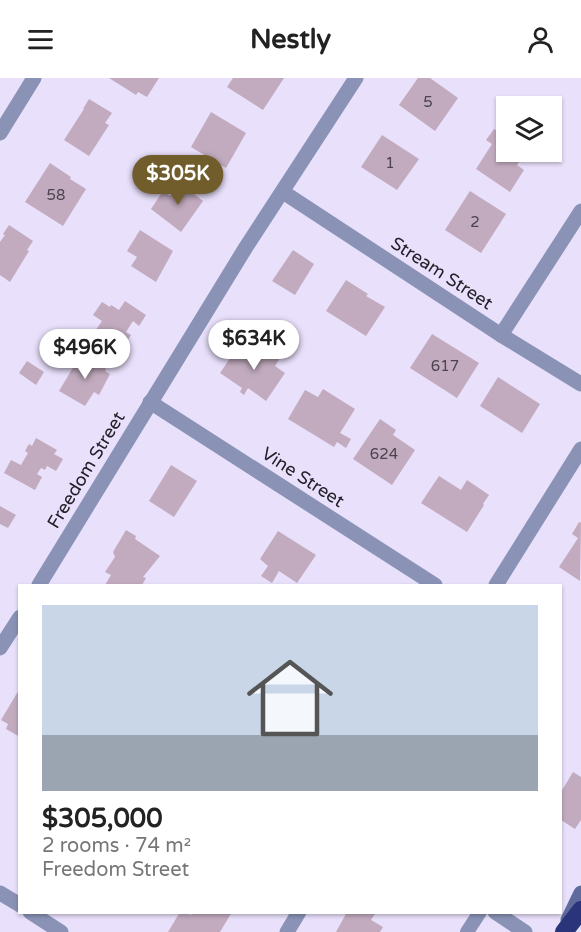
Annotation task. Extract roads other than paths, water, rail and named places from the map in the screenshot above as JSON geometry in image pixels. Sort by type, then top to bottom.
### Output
[{"type":"highway","points":[[563,932],[581,910]]},
{"type":"main road","points":[[563,932],[581,893]]},
{"type":"street","points":[[0,133],[34,78]]},
{"type":"street","name":"Freedom Street","points":[[40,584],[246,248],[356,78]]},
{"type":"street","name":"Stream Street","points":[[283,192],[501,335],[581,384]]},
{"type":"street","points":[[501,335],[581,211]]},
{"type":"street","name":"Vine Street","points":[[150,402],[433,584]]},
{"type":"street","points":[[497,584],[581,449]]},
{"type":"street","points":[[0,648],[18,620]]},
{"type":"street","points":[[0,893],[18,904]]},
{"type":"street","points":[[33,914],[61,932]]},
{"type":"street","points":[[287,932],[298,914]]},
{"type":"street","points":[[498,914],[525,932]]},
{"type":"lane","points":[[467,932],[479,914]]}]
